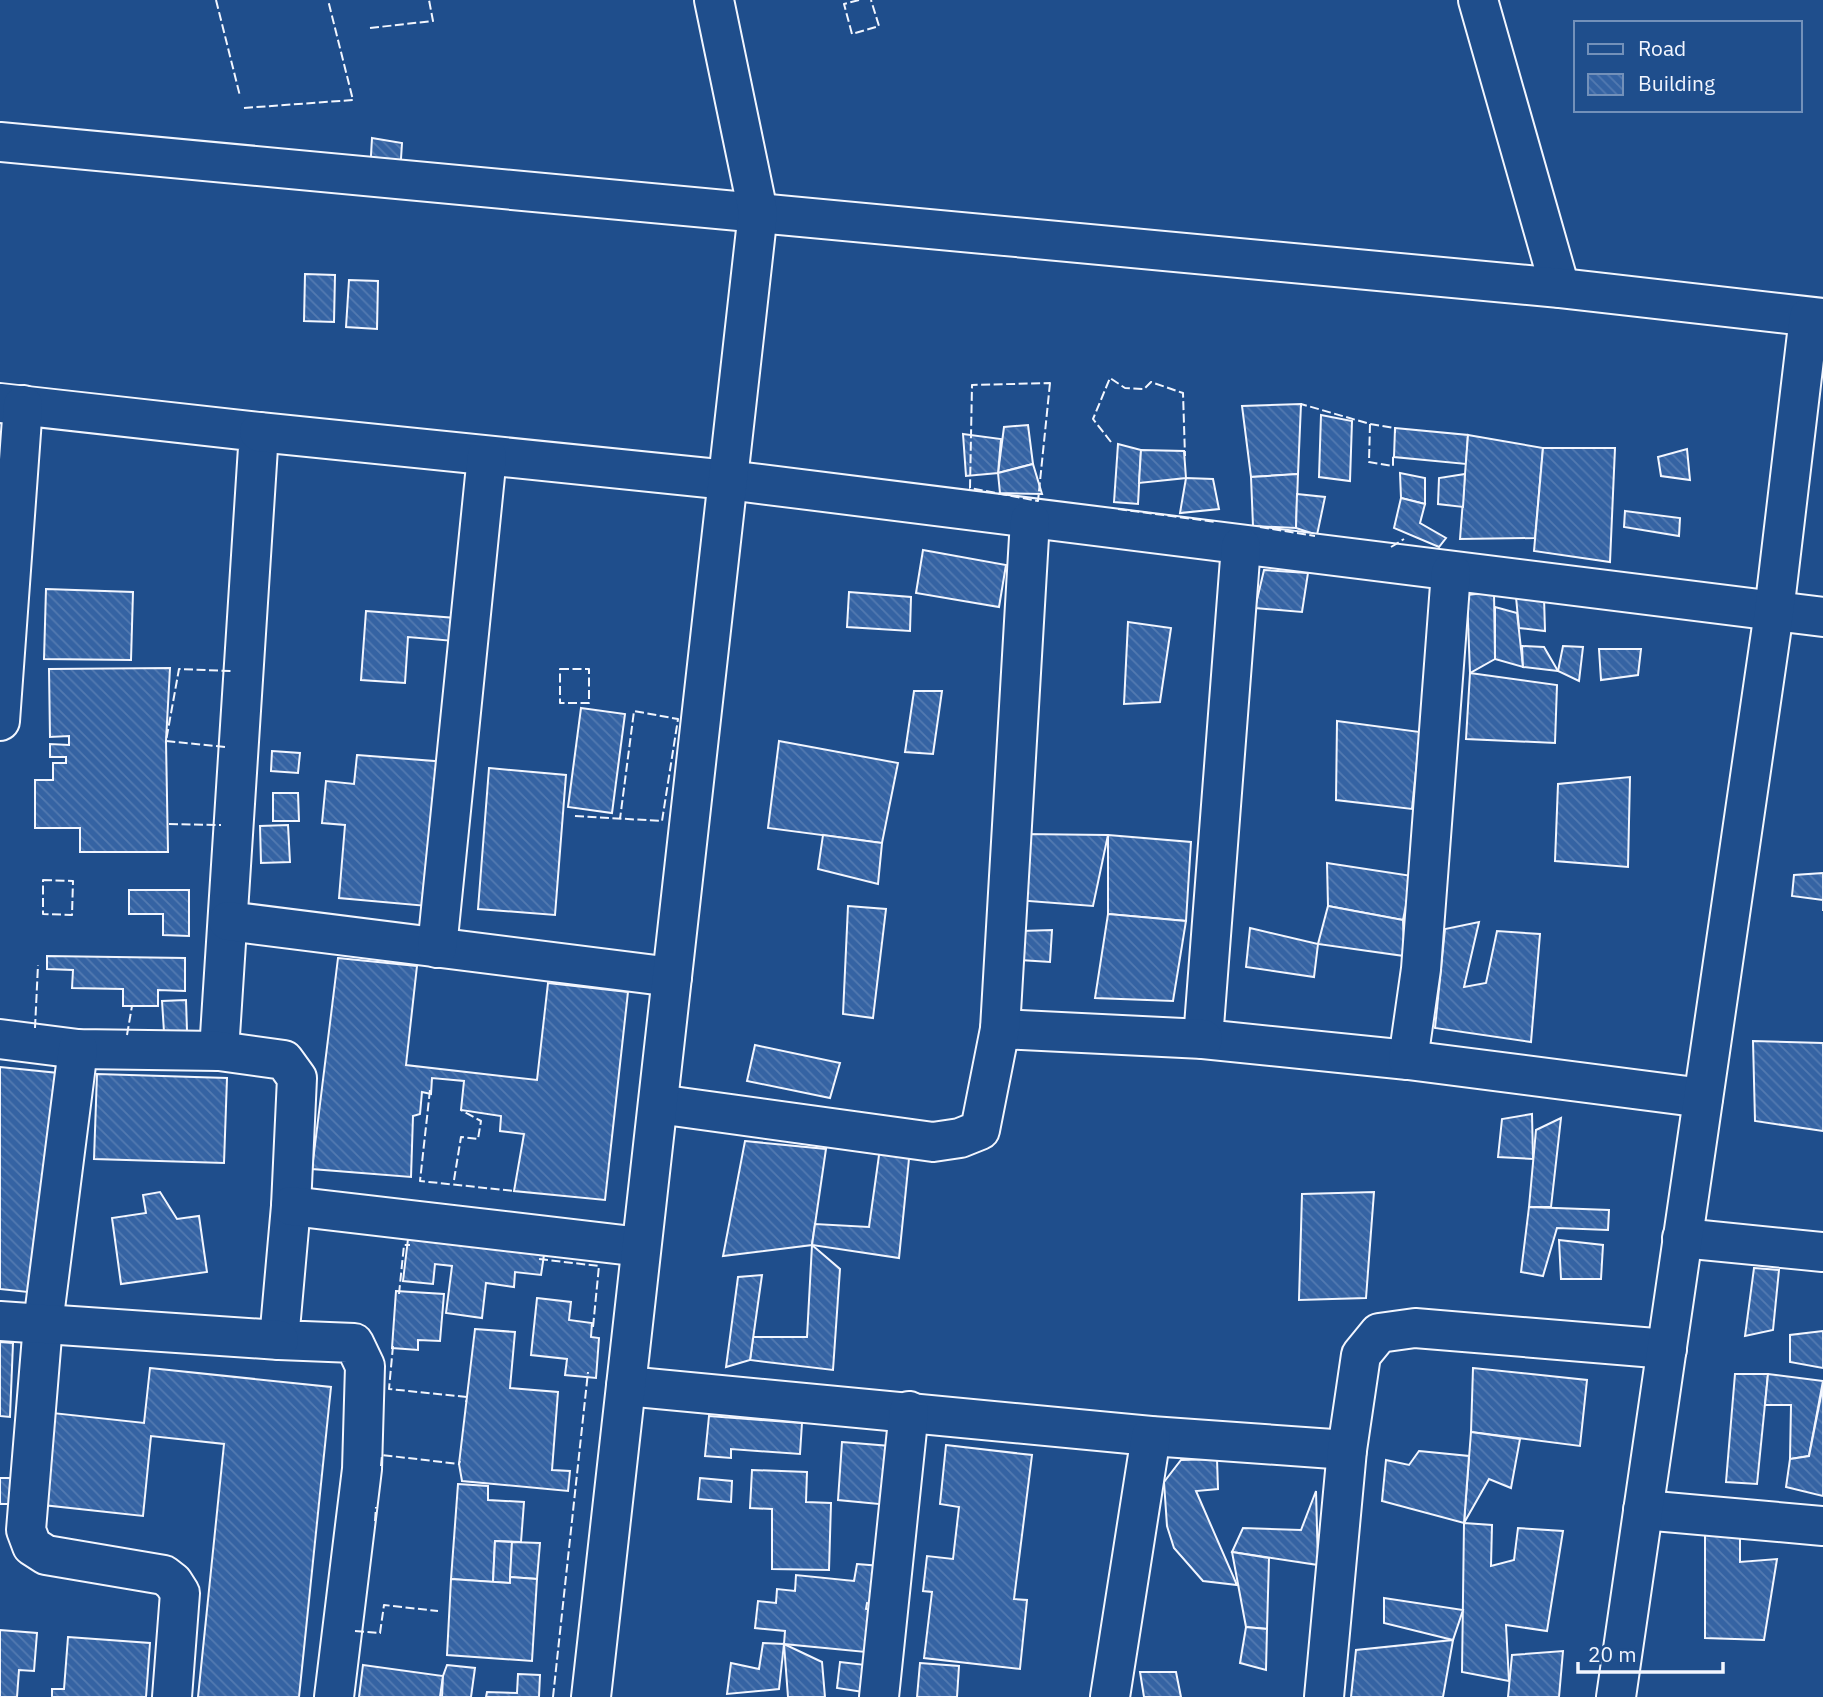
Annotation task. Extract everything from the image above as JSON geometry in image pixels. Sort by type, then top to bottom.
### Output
[{"type":"street","points":[[591,1697],[758,212],[714,0]]},
{"type":"street","points":[[1478,0],[1560,288]]},
{"type":"street","points":[[0,142],[1560,288],[1816,318],[1616,1697]]},
{"type":"street","points":[[0,721],[11,404],[728,480],[1030,520],[1823,617]]},
{"type":"street","points":[[219,1051],[259,432]]},
{"type":"street","points":[[437,947],[487,456]]},
{"type":"street","points":[[658,1104],[933,1142],[960,1138],[980,1130],[1000,1029],[1030,520]]},
{"type":"street","points":[[1203,1039],[1241,546]]},
{"type":"street","points":[[1408,1060],[1421,969],[1451,572]]},
{"type":"street","points":[[228,921],[671,977]]},
{"type":"street","points":[[1000,1029],[1203,1039],[1408,1060],[1703,1098]]},
{"type":"street","points":[[0,1039],[78,1049],[219,1051],[284,1060],[297,1078],[291,1206],[279,1339]]},
{"type":"street","points":[[78,1049],[43,1324],[26,1530],[32,1546],[46,1555],[164,1575],[173,1582],[180,1593],[172,1697]]},
{"type":"street","points":[[291,1206],[641,1247]]},
{"type":"street","points":[[1682,1238],[1823,1252]]},
{"type":"street","points":[[0,1321],[355,1343],[365,1366],[362,1469],[334,1697]]},
{"type":"street","points":[[1324,1697],[1347,1450],[1361,1355],[1379,1333],[1415,1328],[1667,1349]]},
{"type":"street","points":[[626,1386],[1151,1436],[1347,1450]]},
{"type":"street","points":[[879,1697],[909,1411]]},
{"type":"street","points":[[1110,1697],[1151,1436]]},
{"type":"street","points":[[1643,1510],[1823,1526]]},
{"type":"building","points":[[372,138],[402,143],[400,174],[370,173]]},
{"type":"building","points":[[305,274],[335,275],[334,322],[304,321]]},
{"type":"building","points":[[349,280],[378,281],[377,329],[346,327]]},
{"type":"building","points":[[1301,404],[1298,474],[1251,477],[1242,406]]},
{"type":"building","points":[[1321,415],[1352,421],[1350,481],[1319,477]]},
{"type":"building","points":[[1028,425],[1033,464],[998,473],[1004,427]]},
{"type":"building","points":[[1395,428],[1468,435],[1466,464],[1394,457]]},
{"type":"building","points":[[963,434],[1001,439],[998,473],[966,476]]},
{"type":"building","points":[[1468,435],[1543,448],[1535,538],[1460,539]]},
{"type":"building","points":[[1118,444],[1141,450],[1138,504],[1114,502]]},
{"type":"building","points":[[1543,448],[1615,448],[1610,562],[1534,551]]},
{"type":"building","points":[[1687,449],[1690,480],[1661,476],[1658,457]]},
{"type":"building","points":[[1141,450],[1184,451],[1186,478],[1139,483]]},
{"type":"building","points":[[1033,464],[1042,494],[1000,493],[998,473]]},
{"type":"building","points":[[1400,473],[1425,478],[1425,504],[1401,498]]},
{"type":"building","points":[[1298,474],[1296,528],[1253,526],[1251,477]]},
{"type":"building","points":[[1465,474],[1463,507],[1438,504],[1439,478]]},
{"type":"building","points":[[1186,478],[1213,479],[1219,509],[1180,513]]},
{"type":"building","points":[[1297,494],[1325,497],[1317,535],[1296,528]]},
{"type":"building","points":[[1401,498],[1425,504],[1420,523],[1446,538],[1439,547],[1394,528]]},
{"type":"building","points":[[1625,511],[1680,518],[1679,536],[1624,527]]},
{"type":"building","points":[[923,550],[1006,565],[999,607],[916,593]]},
{"type":"building","points":[[1264,570],[1308,573],[1302,612],[1255,608]]},
{"type":"building","points":[[46,589],[133,592],[131,660],[44,659]]},
{"type":"building","points":[[849,592],[911,597],[910,631],[847,627]]},
{"type":"building","points":[[1494,592],[1495,659],[1470,673],[1467,595]]},
{"type":"building","points":[[1516,597],[1544,597],[1545,631],[1519,628]]},
{"type":"building","points":[[1495,607],[1517,613],[1523,667],[1495,659]]},
{"type":"building","points":[[366,611],[456,618],[454,641],[408,637],[405,683],[361,680]]},
{"type":"building","points":[[1128,622],[1171,628],[1160,702],[1124,704]]},
{"type":"building","points":[[1522,646],[1544,647],[1558,671],[1523,667]]},
{"type":"building","points":[[1563,646],[1583,647],[1579,681],[1558,671]]},
{"type":"building","points":[[1599,649],[1641,649],[1638,675],[1601,680]]},
{"type":"building","points":[[170,668],[166,741],[168,852],[80,852],[80,828],[35,828],[35,780],[53,780],[53,763],[66,763],[66,757],[50,757],[50,744],[69,745],[69,736],[50,737],[49,669]]},
{"type":"building","points":[[1470,673],[1557,685],[1555,743],[1466,739]]},
{"type":"building","points":[[914,691],[942,691],[933,754],[905,752]]},
{"type":"building","points":[[581,708],[625,714],[612,813],[568,807]]},
{"type":"building","points":[[1337,721],[1420,732],[1412,809],[1336,800]]},
{"type":"building","points":[[779,741],[898,763],[882,843],[768,828]]},
{"type":"building","points":[[272,751],[300,753],[298,773],[271,771]]},
{"type":"building","points":[[357,755],[447,762],[427,906],[339,898],[345,825],[322,823],[326,781],[354,784]]},
{"type":"building","points":[[489,768],[566,775],[555,915],[478,909]]},
{"type":"building","points":[[1630,777],[1628,867],[1555,861],[1558,784]]},
{"type":"building","points":[[273,793],[298,793],[299,821],[273,821]]},
{"type":"building","points":[[288,825],[290,862],[261,863],[260,826]]},
{"type":"building","points":[[1022,834],[1108,835],[1093,906],[1016,900]]},
{"type":"building","points":[[823,835],[882,843],[878,884],[818,869]]},
{"type":"building","points":[[1108,835],[1191,842],[1186,921],[1108,914]]},
{"type":"building","points":[[1327,863],[1412,876],[1403,920],[1328,906]]},
{"type":"building","points":[[1823,873],[1823,900],[1792,896],[1794,875]]},
{"type":"building","points":[[129,890],[189,890],[189,936],[163,935],[163,914],[129,914]]},
{"type":"building","points":[[848,906],[886,909],[873,1018],[843,1014]]},
{"type":"building","points":[[1328,906],[1403,920],[1404,956],[1318,944]]},
{"type":"building","points":[[1108,914],[1186,921],[1173,1001],[1095,998]]},
{"type":"building","points":[[1479,922],[1464,987],[1486,983],[1497,931],[1540,934],[1531,1042],[1435,1028],[1445,929]]},
{"type":"building","points":[[1250,928],[1318,944],[1314,977],[1246,967]]},
{"type":"building","points":[[1052,930],[1050,962],[1020,960],[1021,931]]},
{"type":"building","points":[[47,956],[185,958],[185,991],[158,990],[158,1006],[123,1006],[123,989],[72,988],[73,970],[47,969]]},
{"type":"building","points":[[338,958],[417,966],[406,1065],[537,1080],[548,983],[628,992],[605,1200],[514,1191],[524,1134],[500,1131],[501,1116],[461,1110],[464,1081],[432,1078],[431,1094],[422,1092],[420,1114],[413,1116],[411,1177],[312,1169]]},
{"type":"building","points":[[186,1000],[187,1031],[164,1032],[162,1001]]},
{"type":"building","points":[[1753,1041],[1823,1043],[1823,1131],[1755,1121]]},
{"type":"building","points":[[755,1045],[840,1063],[830,1098],[747,1081]]},
{"type":"building","points":[[0,1067],[58,1073],[37,1293],[0,1289]]},
{"type":"building","points":[[97,1074],[227,1078],[224,1163],[94,1159]]},
{"type":"building","points":[[1532,1114],[1533,1159],[1498,1157],[1502,1119]]},
{"type":"building","points":[[1561,1118],[1551,1207],[1529,1207],[1536,1130]]},
{"type":"building","points":[[745,1141],[826,1149],[812,1245],[723,1256]]},
{"type":"building","points":[[880,1148],[910,1149],[899,1258],[812,1245],[815,1224],[869,1227]]},
{"type":"building","points":[[160,1192],[177,1219],[199,1216],[207,1272],[121,1284],[112,1218],[146,1213],[143,1195]]},
{"type":"building","points":[[1374,1192],[1366,1298],[1299,1300],[1302,1194]]},
{"type":"building","points":[[1529,1207],[1609,1210],[1608,1230],[1557,1228],[1543,1276],[1521,1272]]},
{"type":"building","points":[[408,1239],[544,1255],[541,1275],[515,1272],[514,1287],[486,1283],[482,1318],[446,1313],[452,1266],[435,1264],[433,1284],[403,1281]]},
{"type":"building","points":[[1559,1240],[1603,1245],[1601,1279],[1561,1279]]},
{"type":"building","points":[[812,1245],[840,1269],[833,1370],[750,1360],[753,1337],[807,1337]]},
{"type":"building","points":[[1754,1268],[1779,1270],[1773,1330],[1745,1336]]},
{"type":"building","points":[[762,1275],[750,1360],[726,1367],[738,1277]]},
{"type":"building","points":[[396,1291],[444,1294],[440,1341],[418,1340],[418,1350],[392,1348]]},
{"type":"building","points":[[537,1298],[571,1302],[569,1320],[592,1323],[591,1337],[599,1338],[596,1378],[565,1375],[567,1359],[531,1355]]},
{"type":"building","points":[[475,1329],[515,1332],[510,1388],[558,1392],[552,1470],[570,1471],[568,1491],[462,1481],[459,1464]]},
{"type":"building","points":[[1823,1331],[1823,1368],[1790,1362],[1790,1335]]},
{"type":"building","points":[[0,1342],[13,1343],[10,1417],[0,1416]]},
{"type":"building","points":[[150,1368],[331,1387],[299,1697],[198,1697],[224,1444],[151,1436],[143,1516],[43,1505],[53,1413],[144,1423]]},
{"type":"building","points":[[1473,1368],[1587,1380],[1580,1446],[1471,1432]]},
{"type":"building","points":[[1735,1374],[1768,1374],[1757,1484],[1726,1482]]},
{"type":"building","points":[[1768,1374],[1823,1381],[1809,1456],[1790,1459],[1791,1405],[1765,1405]]},
{"type":"building","points":[[1823,1386],[1823,1496],[1786,1487],[1790,1459],[1809,1456]]},
{"type":"building","points":[[709,1416],[802,1423],[800,1454],[731,1449],[731,1458],[705,1456]]},
{"type":"building","points":[[1471,1432],[1520,1439],[1511,1488],[1489,1479],[1464,1523]]},
{"type":"building","points":[[842,1442],[902,1447],[889,1505],[838,1500]]},
{"type":"building","points":[[946,1445],[1032,1455],[1014,1599],[1027,1600],[1020,1669],[924,1658],[932,1592],[923,1591],[927,1556],[953,1559],[959,1507],[940,1504]]},
{"type":"building","points":[[1419,1451],[1469,1456],[1464,1523],[1382,1501],[1386,1460],[1409,1465]]},
{"type":"building","points":[[1217,1459],[1218,1489],[1196,1491],[1237,1585],[1203,1581],[1174,1548],[1167,1526],[1164,1482],[1181,1460]]},
{"type":"building","points":[[752,1470],[807,1472],[806,1502],[831,1503],[829,1570],[772,1569],[772,1509],[750,1508]]},
{"type":"building","points":[[0,1478],[12,1478],[11,1504],[0,1504]]},
{"type":"building","points":[[700,1478],[732,1481],[731,1502],[698,1499]]},
{"type":"building","points":[[458,1484],[488,1486],[488,1500],[524,1502],[521,1542],[495,1541],[493,1582],[451,1579]]},
{"type":"building","points":[[1316,1491],[1318,1565],[1232,1552],[1243,1528],[1301,1530]]},
{"type":"building","points":[[1464,1523],[1492,1525],[1491,1566],[1514,1560],[1518,1528],[1563,1531],[1547,1631],[1506,1625],[1509,1681],[1462,1672]]},
{"type":"building","points":[[1705,1533],[1740,1537],[1740,1562],[1777,1559],[1764,1640],[1705,1638]]},
{"type":"building","points":[[495,1541],[512,1542],[510,1583],[493,1582]]},
{"type":"building","points":[[512,1542],[540,1543],[537,1579],[510,1577]]},
{"type":"building","points":[[1232,1552],[1269,1558],[1267,1629],[1246,1627]]},
{"type":"building","points":[[857,1564],[881,1566],[878,1604],[867,1603],[866,1609],[881,1611],[876,1653],[784,1644],[785,1631],[755,1628],[758,1601],[776,1603],[777,1589],[795,1591],[796,1575],[854,1581]]},
{"type":"building","points":[[510,1577],[537,1579],[532,1661],[447,1655],[451,1579],[510,1583]]},
{"type":"building","points":[[1384,1598],[1463,1610],[1453,1640],[1384,1623]]},
{"type":"building","points":[[1246,1627],[1267,1629],[1266,1670],[1240,1663]]},
{"type":"building","points":[[0,1630],[37,1633],[34,1671],[19,1670],[17,1697],[0,1697]]},
{"type":"building","points":[[68,1637],[150,1643],[146,1697],[52,1697],[52,1689],[64,1689]]},
{"type":"building","points":[[1453,1640],[1443,1697],[1351,1697],[1356,1650]]},
{"type":"building","points":[[763,1643],[784,1644],[779,1689],[727,1694],[731,1663],[759,1669]]},
{"type":"building","points":[[784,1644],[822,1662],[825,1697],[788,1697]]},
{"type":"building","points":[[1563,1651],[1559,1697],[1508,1697],[1512,1655]]},
{"type":"building","points":[[840,1662],[874,1666],[870,1693],[837,1688]]},
{"type":"building","points":[[920,1663],[959,1666],[957,1697],[917,1697]]},
{"type":"building","points":[[363,1665],[443,1676],[440,1697],[359,1697]]},
{"type":"building","points":[[447,1665],[475,1668],[471,1697],[442,1697],[443,1676]]},
{"type":"building","points":[[1140,1672],[1176,1672],[1181,1697],[1144,1697]]},
{"type":"building","points":[[518,1674],[540,1675],[539,1697],[486,1697],[487,1692],[517,1693]]},
{"type":"fence","points":[[216,0],[240,96]]},
{"type":"fence","points":[[244,108],[353,100],[328,0]]},
{"type":"fence","points":[[370,28],[433,21],[429,0]]},
{"type":"fence","points":[[859,0],[844,4],[852,34],[879,26],[871,0]]},
{"type":"fence","points":[[1111,442],[1093,419],[1110,378],[1125,388],[1144,389],[1151,382],[1183,393],[1185,456]]},
{"type":"fence","points":[[1050,383],[1038,501],[970,488],[972,385],[1050,383]]},
{"type":"fence","points":[[1301,407],[1301,404],[1370,424],[1395,428],[1395,433]]},
{"type":"fence","points":[[1370,424],[1369,462],[1393,466],[1393,454]]},
{"type":"fence","points":[[1118,509],[1216,522]]},
{"type":"fence","points":[[1260,527],[1315,536]]},
{"type":"fence","points":[[1391,547],[1404,539]]},
{"type":"fence","points":[[225,747],[166,741],[179,669],[231,671]]},
{"type":"fence","points":[[560,669],[589,669],[589,703],[560,703],[560,669]]},
{"type":"fence","points":[[575,816],[662,821],[678,719],[634,711],[620,819]]},
{"type":"fence","points":[[169,824],[221,825]]},
{"type":"fence","points":[[43,880],[73,881],[72,915],[43,914],[43,880]]},
{"type":"fence","points":[[35,1028],[38,965]]},
{"type":"fence","points":[[127,1035],[132,1006]]},
{"type":"fence","points":[[430,1090],[420,1181],[514,1191]]},
{"type":"fence","points":[[454,1180],[461,1137],[478,1139],[481,1121],[461,1110]]},
{"type":"fence","points":[[399,1294],[404,1245],[410,1245]]},
{"type":"fence","points":[[539,1259],[599,1266],[593,1327]]},
{"type":"fence","points":[[393,1346],[389,1389],[467,1397],[466,1402]]},
{"type":"fence","points":[[553,1697],[588,1372]]},
{"type":"fence","points":[[381,1466],[382,1455],[459,1464],[460,1461]]},
{"type":"fence","points":[[375,1521],[376,1507]]},
{"type":"fence","points":[[355,1631],[380,1633],[384,1605],[438,1611]]}]
